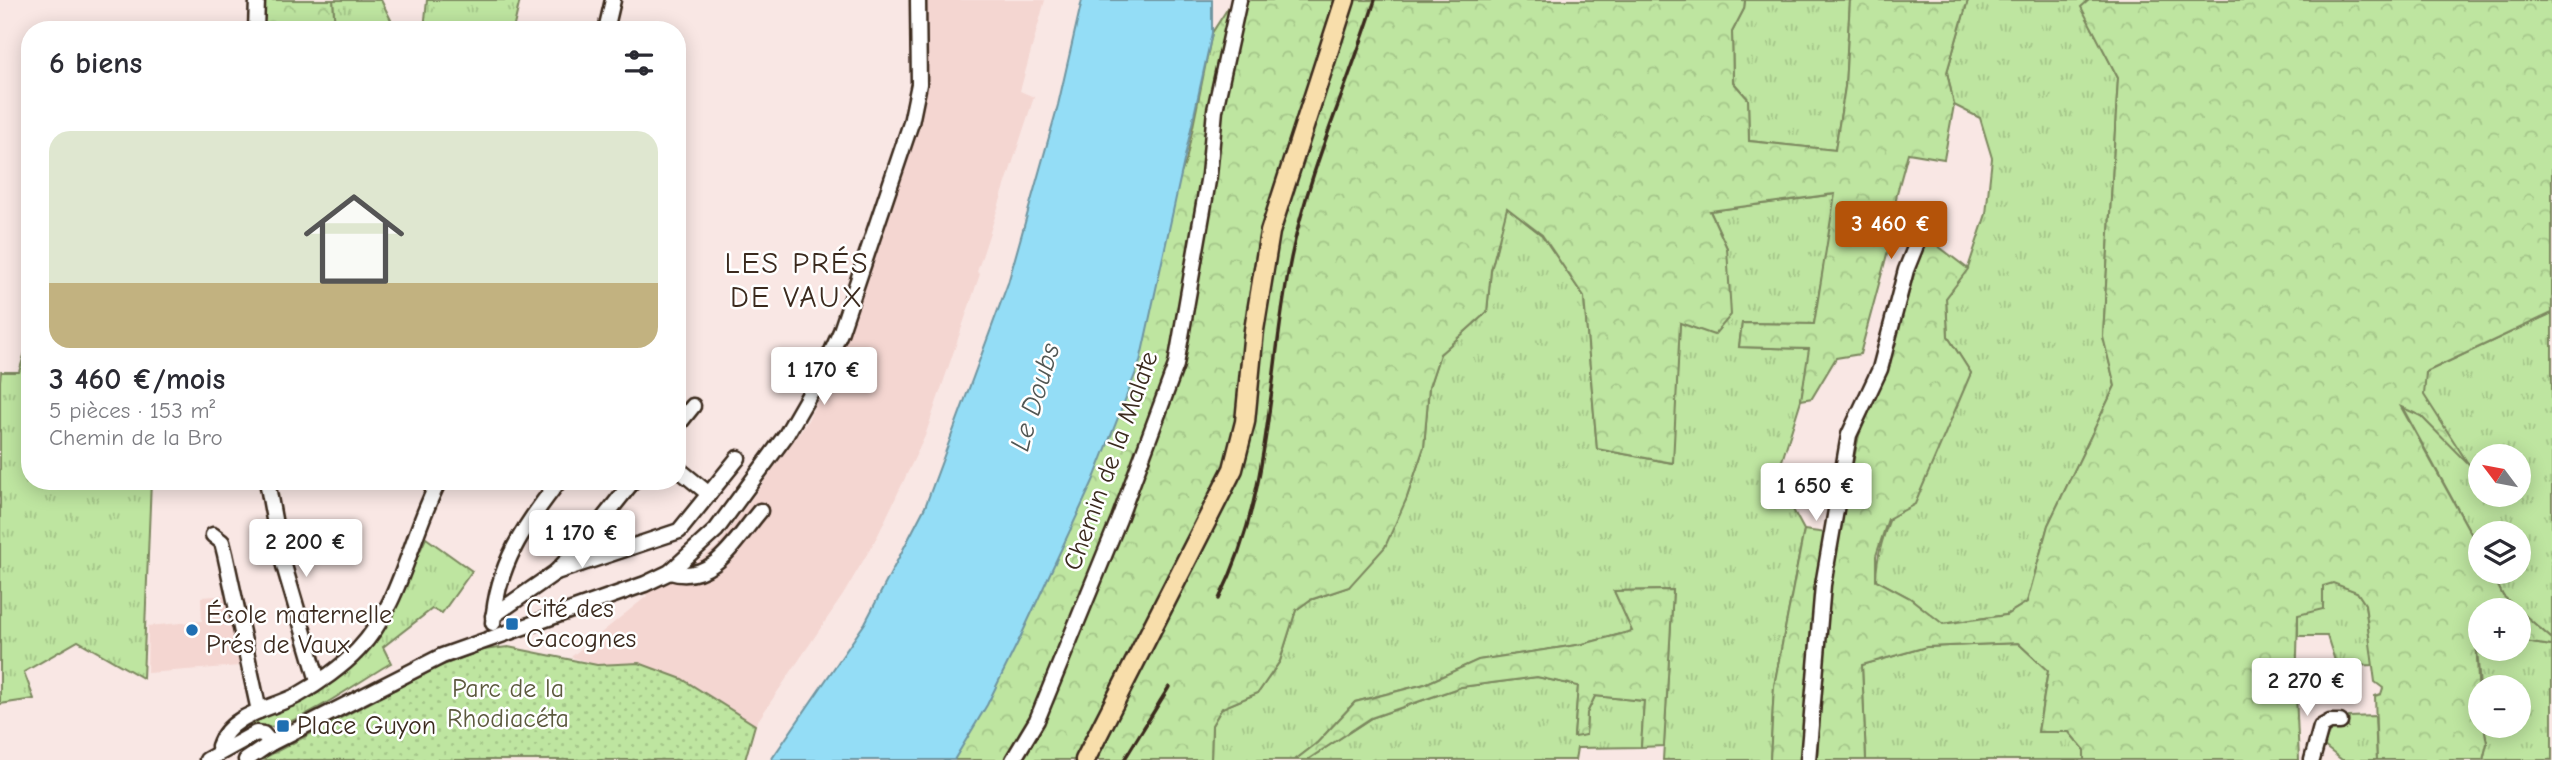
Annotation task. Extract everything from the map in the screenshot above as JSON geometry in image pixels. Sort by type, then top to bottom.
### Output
[{"type":"main road","points":[[1085,760],[1233,469],[1245,422],[1254,330],[1270,232],[1345,0]]},
{"type":"street","points":[[256,21],[257,0]]},
{"type":"street","points":[[608,21],[613,0]]},
{"type":"street","points":[[246,760],[271,743],[442,656],[645,584],[670,572],[716,530],[754,482],[802,411],[841,331],[911,123],[919,85],[918,0]]},
{"type":"street","name":"Chemin de la Malate","points":[[1013,760],[1037,720],[1119,519],[1176,365],[1209,175],[1215,110],[1239,0]]},
{"type":"street","points":[[1808,760],[1823,584],[1849,435],[1880,369],[1906,270],[1921,233]]},
{"type":"street","points":[[686,415],[693,406]]},
{"type":"street","points":[[556,572],[679,531],[738,458]]},
{"type":"street","points":[[686,475],[709,494]]},
{"type":"street","points":[[269,490],[280,552],[318,681]]},
{"type":"street","points":[[222,750],[219,746],[221,740],[235,724],[298,695],[358,651],[398,585],[424,509],[434,490]]},
{"type":"street","points":[[492,638],[499,578],[525,524],[552,490]]},
{"type":"street","points":[[493,616],[556,572],[587,539],[625,490]]},
{"type":"street","points":[[670,572],[698,574],[717,563],[760,511]]},
{"type":"street","points":[[213,535],[222,542],[259,711]]},
{"type":"street","points":[[2312,760],[2321,727],[2330,722],[2340,722]]},
{"type":"street","points":[[207,760],[256,733],[263,734],[271,743]]},
{"type":"shaded area","points":[[925,0],[1045,0],[1020,91],[1034,97],[977,272],[980,274],[925,436],[877,537],[843,595],[755,725],[682,679],[639,663],[597,665],[571,657],[647,596],[643,591],[692,565],[717,547],[807,422],[840,351],[925,95]]},
{"type":"shaded area","name":"École maternelle Prés de Vaux","points":[[229,595],[240,666],[147,673],[148,626],[202,621],[201,597]]},
{"type":"green space","points":[[259,0],[333,0],[334,21],[258,21]]},
{"type":"green space","points":[[333,0],[381,0],[392,21],[334,21]]},
{"type":"green space","points":[[427,0],[520,0],[515,21],[425,21]]},
{"type":"green space","points":[[1233,0],[1745,0],[1744,9],[1732,32],[1733,82],[1748,99],[1749,141],[1835,150],[1845,87],[1850,0],[1968,0],[1947,72],[1954,105],[1944,159],[1908,153],[1897,193],[1890,243],[1860,354],[1836,358],[1812,398],[1801,400],[1809,349],[1739,347],[1742,323],[1814,324],[1835,194],[1710,211],[1727,248],[1731,315],[1714,335],[1680,323],[1673,463],[1597,449],[1584,297],[1542,235],[1507,208],[1491,270],[1487,312],[1440,354],[1429,387],[1424,447],[1406,500],[1385,547],[1349,587],[1310,600],[1296,610],[1280,661],[1258,693],[1222,708],[1212,725],[1211,760],[947,760],[1186,161],[1212,33]]},
{"type":"green space","points":[[1745,0],[1850,0],[1845,87],[1835,150],[1749,141],[1748,99],[1733,82],[1732,32],[1744,9]]},
{"type":"green space","points":[[1968,0],[2089,0],[2082,7],[2118,78],[2103,336],[2115,386],[2048,525],[2027,602],[2006,615],[1942,624],[1910,598],[1876,580],[1879,554],[1898,500],[1971,373],[1948,337],[1946,298],[1968,268],[1986,214],[1992,158],[1980,118],[1954,105],[1947,72]]},
{"type":"green space","points":[[2089,0],[2552,0],[2552,313],[2426,372],[2424,395],[2468,464],[2421,416],[2401,407],[2468,528],[2468,584],[2497,584],[2505,598],[2468,598],[2468,661],[2477,661],[2478,675],[2468,675],[2468,738],[2486,738],[2483,760],[2377,760],[2375,696],[2381,694],[2383,688],[2375,682],[2365,604],[2357,592],[2333,583],[2323,586],[2323,609],[2298,615],[2296,694],[2299,760],[2084,760],[2084,750],[2069,732],[2038,732],[2048,671],[2018,643],[1926,647],[1862,665],[1866,760],[1817,760],[1830,572],[1859,435],[1886,372],[1925,236],[1968,269],[1946,298],[1948,337],[1971,373],[1915,504],[1888,519],[1876,556],[1876,580],[1910,598],[1943,624],[2006,615],[2027,602],[2048,525],[2115,386],[2103,337],[2118,78],[2081,7]]},
{"type":"green space","points":[[1836,194],[1814,324],[1742,323],[1739,347],[1810,349],[1801,400],[1780,467],[1783,491],[1804,530],[1774,686],[1770,760],[1663,760],[1673,590],[1614,591],[1633,631],[1583,644],[1479,660],[1425,684],[1355,702],[1317,743],[1295,760],[1211,760],[1212,725],[1222,708],[1258,693],[1280,661],[1296,610],[1310,600],[1349,587],[1406,500],[1424,447],[1429,387],[1440,354],[1487,312],[1491,270],[1506,207],[1542,235],[1584,297],[1597,449],[1672,463],[1680,322],[1727,248],[1710,211]]},
{"type":"green space","points":[[2552,313],[2552,639],[2531,621],[2531,598],[2505,598],[2497,584],[2531,584],[2531,521],[2468,521],[2468,528],[2401,405],[2421,416],[2466,461],[2423,395],[2426,372]]},
{"type":"green space","points":[[21,365],[21,490],[151,490],[143,678],[78,641],[24,672],[34,699],[0,704],[0,381],[1,372],[19,372]]},
{"type":"green space","points":[[1804,530],[1827,533],[1804,760],[1770,760],[1774,686]]},
{"type":"green space","points":[[426,538],[472,571],[442,613],[432,609],[383,647],[391,663],[334,698],[289,722],[250,729],[247,723],[294,706],[354,664],[388,620]]},
{"type":"green space","points":[[2333,582],[2357,592],[2365,604],[2374,665],[2348,666],[2348,661],[2335,661],[2327,636],[2298,636],[2298,614],[2323,586]]},
{"type":"green space","points":[[1673,590],[1664,746],[1641,747],[1644,701],[1595,696],[1587,713],[1586,735],[1574,737],[1578,686],[1537,677],[1461,687],[1371,718],[1307,760],[1295,760],[1317,743],[1355,702],[1425,684],[1478,660],[1583,644],[1632,631],[1614,591]]},
{"type":"green space","points":[[2531,621],[2552,639],[2552,646],[2531,643]]},
{"type":"green space","points":[[2018,643],[2048,671],[2038,732],[2069,732],[2084,750],[2084,760],[1866,760],[1862,665],[1926,647]]},
{"type":"green space","points":[[2531,643],[2552,646],[2552,760],[2483,760],[2486,738],[2531,738],[2531,675],[2479,675],[2478,661],[2531,661]]},
{"type":"green space","name":"Parc de la Rhodiacéta","points":[[508,647],[597,665],[639,663],[682,679],[755,725],[745,760],[260,760],[438,667],[483,650]]},
{"type":"green space","points":[[1537,677],[1578,686],[1574,736],[1586,735],[1587,713],[1595,696],[1644,701],[1641,747],[1577,748],[1575,760],[1307,760],[1371,718],[1461,687]]},
{"type":"green space","points":[[2375,716],[2377,760],[2342,760],[2324,746],[2331,730],[2348,727],[2349,717]]},
{"type":"water","name":"Le Doubs","points":[[1082,0],[1212,0],[1212,33],[1140,362],[1093,481],[987,705],[954,760],[771,760],[865,623],[925,507],[1008,283],[1058,105]]},
{"type":"railway","points":[[1219,599],[1237,557],[1260,473],[1283,302],[1299,225],[1318,160],[1375,0]]},
{"type":"railway","points":[[1124,760],[1169,687]]},
{"type":"place","name":"Cité des Gacognes","points":[[512,624]]},
{"type":"place","name":"École maternelle Prés de Vaux","points":[[192,630]]},
{"type":"place","name":"Place Guyon","points":[[283,726]]},
{"type":"district","name":"LES PRÉS DE VAUX","points":[[797,280]]}]
